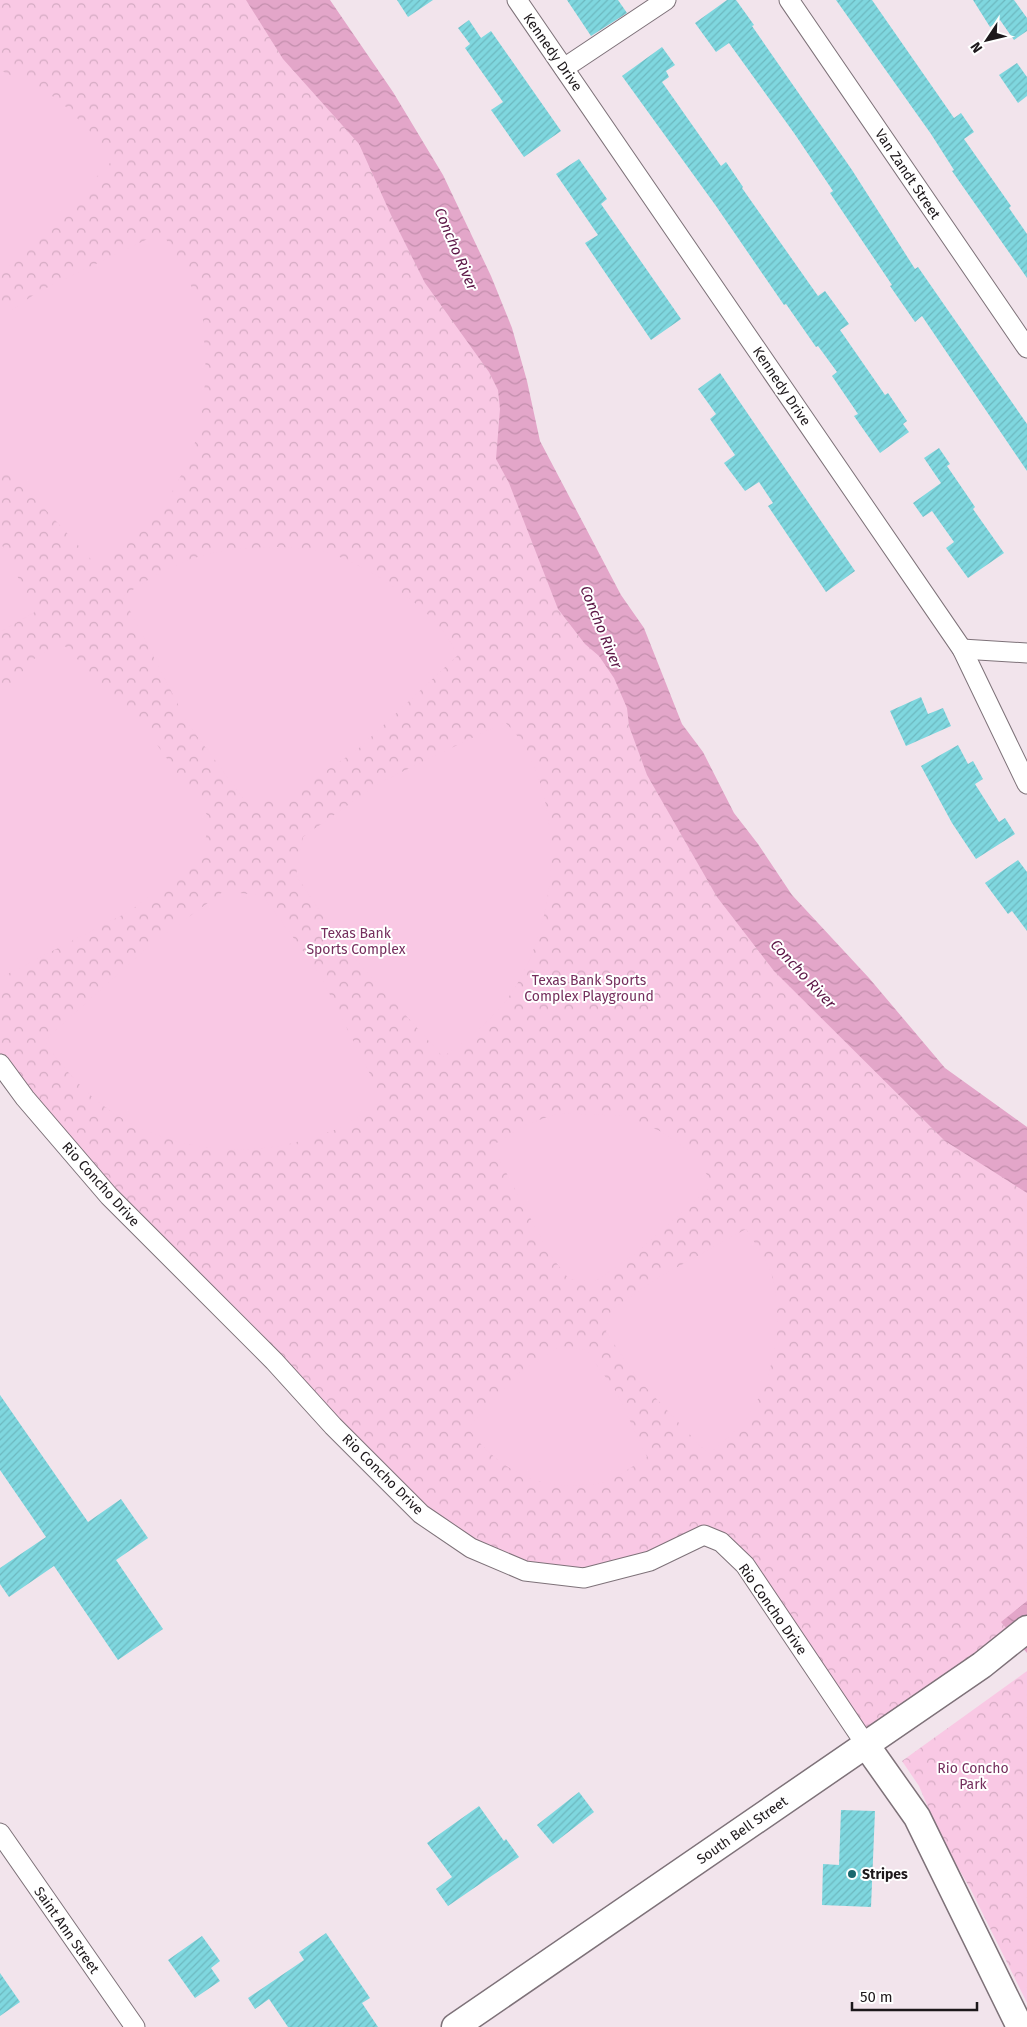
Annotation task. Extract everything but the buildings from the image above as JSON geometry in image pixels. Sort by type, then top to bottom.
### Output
[{"type":"main road","name":"South Bell Street","points":[[455,2027],[982,1665],[1027,1630]]},
{"type":"main road","name":"Rio Concho Drive","points":[[866,1745],[917,1817],[1020,2027]]},
{"type":"street","name":"Kennedy Drive","points":[[517,0],[962,649],[1027,784]]},
{"type":"street","points":[[564,68],[666,0]]},
{"type":"street","name":"Van Zandt Street","points":[[789,0],[1027,348]]},
{"type":"street","points":[[962,649],[1027,653]]},
{"type":"street","name":"Rio Concho Drive","points":[[0,1064],[108,1196],[268,1355],[333,1426],[422,1514],[471,1548],[525,1571],[584,1578],[650,1561],[704,1535],[721,1542],[745,1565],[866,1745]]},
{"type":"street","name":"Saint Ann Street","points":[[0,1833],[135,2027]]},
{"type":"green space","name":"Texas Bank Sports Complex","points":[[0,0],[298,0],[428,184],[639,720],[1027,1166],[1027,1646],[866,1745],[745,1565],[704,1535],[584,1578],[525,1571],[421,1514],[109,1196],[0,1064]]},
{"type":"green space","points":[[0,70],[58,99],[89,130],[111,162],[16,261],[0,272]]},
{"type":"green space","points":[[162,232],[188,277],[203,320],[206,374],[200,429],[187,464],[169,498],[129,542],[98,567],[0,460],[0,318],[38,292]]},
{"type":"green space","points":[[0,541],[35,612],[0,632]]},
{"type":"green space","points":[[277,547],[309,549],[334,555],[386,581],[418,605],[431,618],[446,635],[458,655],[357,750],[279,802],[244,799],[188,724],[123,597],[160,573],[201,556],[236,549]]},
{"type":"green space","points":[[61,642],[153,739],[210,819],[201,858],[130,911],[0,978],[0,696],[34,659]]},
{"type":"green space","points":[[505,722],[526,749],[538,777],[546,806],[550,837],[551,869],[547,900],[540,930],[530,959],[509,997],[473,1034],[443,1057],[338,939],[296,875],[303,837],[379,783]]},
{"type":"green space","points":[[224,891],[263,896],[319,973],[383,1100],[352,1121],[316,1136],[265,1148],[238,1150],[186,1144],[135,1126],[102,1105],[75,1080],[44,1041],[148,947]]},
{"type":"green space","points":[[558,1113],[626,1116],[662,1132],[689,1151],[714,1184],[636,1253],[594,1282],[569,1279],[550,1255],[492,1146],[523,1126]]},
{"type":"green space","points":[[746,1229],[766,1262],[774,1283],[777,1302],[776,1341],[766,1380],[759,1398],[749,1415],[734,1432],[708,1454],[637,1378],[606,1332],[611,1310],[656,1279]]},
{"type":"green space","points":[[560,1346],[586,1350],[617,1393],[647,1457],[619,1475],[601,1483],[565,1486],[532,1479],[503,1464],[478,1441],[468,1428],[516,1375]]},
{"type":"green space","name":"Rio Concho Park","points":[[1027,1671],[1027,2003],[971,1890],[942,1840],[919,1786],[902,1761]]},
{"type":"water","name":"Concho River","points":[[246,0],[330,0],[393,92],[443,175],[491,276],[512,328],[527,381],[540,441],[621,595],[644,628],[682,724],[703,752],[734,813],[758,844],[792,895],[869,978],[945,1068],[1027,1127],[1027,1193],[945,1141],[774,971],[717,897],[647,775],[629,726],[627,708],[614,678],[599,656],[585,644],[558,609],[509,483],[496,459],[500,409],[498,390],[489,372],[425,283],[391,215],[359,144],[283,59]]},
{"type":"water","points":[[1027,1601],[1027,1653],[1001,1622]]},
{"type":"place","name":"Stripes","points":[[852,1874]]},
{"type":"park label","name":"Texas Bank Sports Complex Playground","points":[[589,988]]}]
